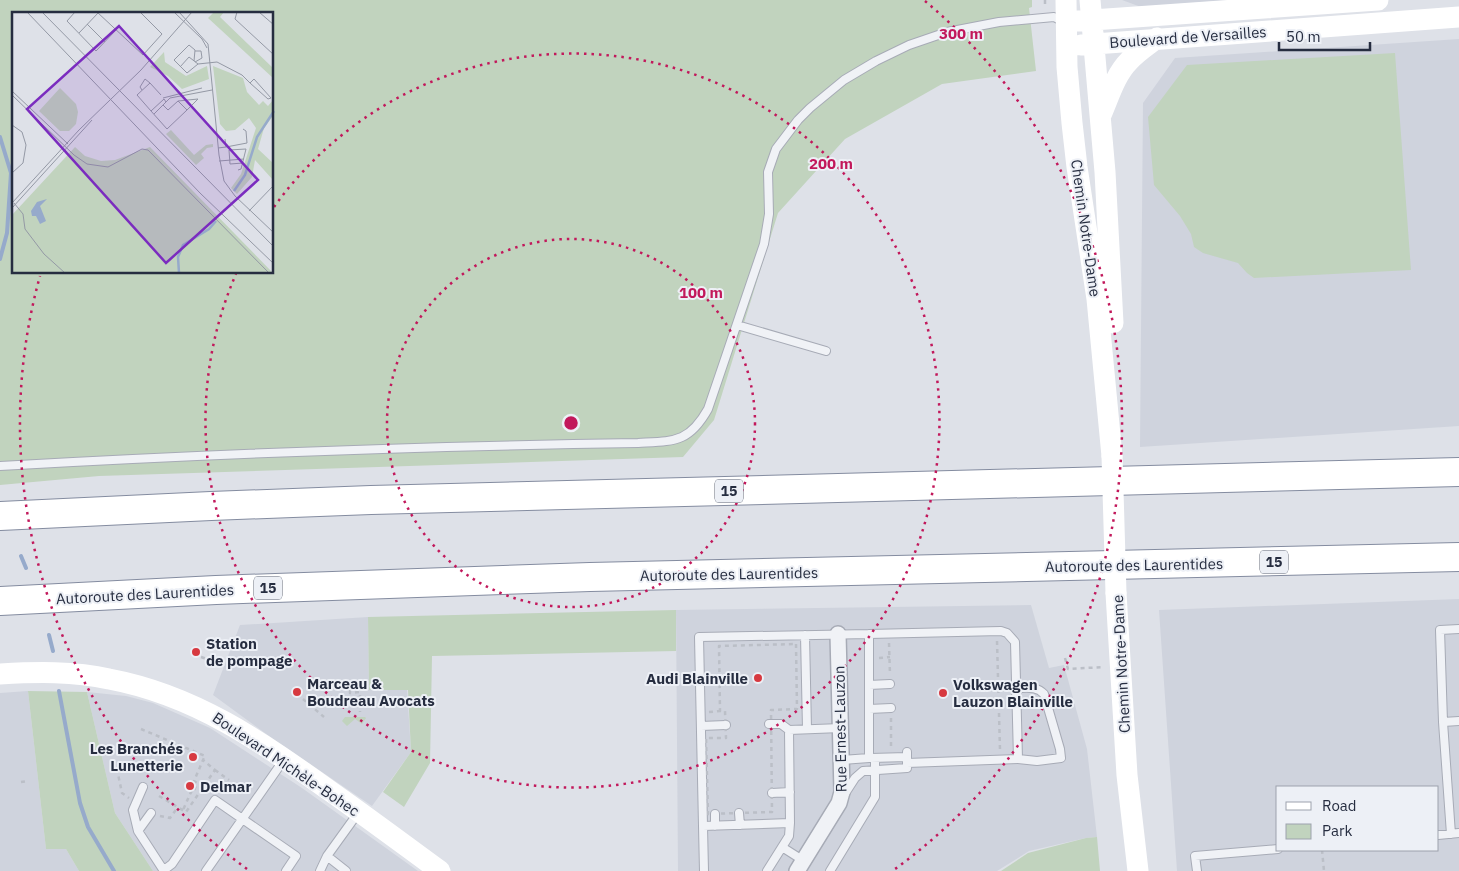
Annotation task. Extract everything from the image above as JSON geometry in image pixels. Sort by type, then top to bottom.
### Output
[{"type":"highway","name":"15","points":[[0,516],[315,502],[1459,472]]},
{"type":"highway","name":"Autoroute des Laurentides","points":[[0,601],[216,590],[581,578],[1459,557]]},
{"type":"street","name":"Chemin Notre-Dame","points":[[1066,0],[1066,46],[1076,158],[1097,299],[1112,456]]},
{"type":"street","name":"Boulevard de Versailles","points":[[1066,22],[1091,10],[1378,0]]},
{"type":"street","name":"Chemin Notre-Dame","points":[[1091,10],[1105,172],[1114,354],[1112,456],[1116,593],[1127,774],[1138,871]]},
{"type":"street","name":"Boulevard de Versailles","points":[[1066,46],[1459,17]]},
{"type":"street","points":[[1101,116],[1117,78],[1126,64],[1134,55],[1157,38]]},
{"type":"street","name":"Rue Ernest-Lauzon","points":[[800,866],[839,803],[842,792],[838,634]]},
{"type":"street","name":"Boulevard Michèle-Bohec","points":[[0,674],[80,674],[107,678],[150,689],[213,714],[285,759],[440,871]]},
{"type":"lane","points":[[0,466],[336,449],[638,444],[676,440],[690,433],[702,420],[708,408],[768,229],[767,182],[772,160],[776,149],[784,137],[810,108],[844,80],[876,60],[930,37],[999,22],[1054,17],[1066,22]]},
{"type":"lane","points":[[737,325],[826,351]]},
{"type":"lane","points":[[1439,835],[1455,834],[1443,722],[1440,630],[1459,629]]},
{"type":"lane","points":[[704,871],[699,637],[998,631],[1007,633],[1015,642],[1016,647],[1018,759]]},
{"type":"lane","points":[[830,871],[875,797],[875,769],[872,758],[869,709],[869,634]]},
{"type":"lane","points":[[805,635],[807,729]]},
{"type":"lane","points":[[869,686],[890,684]]},
{"type":"lane","points":[[842,760],[872,758],[907,760],[1018,759],[1036,761],[1061,758],[1044,694],[1042,691],[1033,688],[1017,688]]},
{"type":"lane","points":[[869,709],[890,708]]},
{"type":"lane","points":[[1443,722],[1459,721]]},
{"type":"lane","points":[[769,724],[781,724],[789,730],[841,728]]},
{"type":"lane","points":[[701,726],[726,725]]},
{"type":"lane","points":[[767,871],[790,832],[789,730]]},
{"type":"lane","points":[[206,871],[285,759]]},
{"type":"lane","points":[[839,803],[858,774],[863,771],[907,760]]},
{"type":"lane","points":[[143,787],[134,810],[138,831],[164,871],[172,864],[215,800],[296,856],[286,871]]},
{"type":"lane","points":[[772,793],[790,792]]},
{"type":"lane","points":[[320,871],[327,856],[359,812]]},
{"type":"lane","points":[[138,831],[151,813]]},
{"type":"lane","points":[[739,813],[740,825]]},
{"type":"lane","points":[[715,814],[715,826]]},
{"type":"lane","points":[[702,826],[790,823]]},
{"type":"lane","points":[[782,847],[800,866]]},
{"type":"lane","points":[[1197,871],[1195,856],[1276,849]]},
{"type":"lane","points":[[327,856],[346,871]]},
{"type":"path","points":[[1045,0],[1046,10]]},
{"type":"path","points":[[988,641],[998,641],[1000,750],[991,750]]},
{"type":"path","points":[[889,643],[890,684]]},
{"type":"path","points":[[726,711],[720,711],[718,646],[796,644],[797,709],[771,710]]},
{"type":"path","points":[[201,657],[210,660]]},
{"type":"path","points":[[1065,658],[1068,670],[1104,667]]},
{"type":"path","points":[[350,690],[350,692],[360,692],[360,712]]},
{"type":"path","points":[[303,699],[324,718]]},
{"type":"path","points":[[890,708],[891,752],[907,760]]},
{"type":"path","points":[[141,729],[205,756],[194,781],[197,783],[195,789],[193,793],[190,792],[183,810]]},
{"type":"path","points":[[203,760],[230,780]]},
{"type":"path","points":[[159,796],[186,812],[215,770]]},
{"type":"path","points":[[121,772],[119,771],[118,774],[122,794]]},
{"type":"path","points":[[21,782],[28,781]]},
{"type":"path","points":[[195,789],[199,792]]},
{"type":"path","points":[[151,813],[170,818],[178,807]]},
{"type":"path","points":[[1322,851],[1324,871]]},
{"type":"shaded area","points":[[1122,0],[1230,0],[1141,7]]},
{"type":"shaded area","points":[[1459,39],[1459,426],[1140,447],[1143,103],[1175,58]]},
{"type":"shaded area","points":[[1459,599],[1459,871],[1177,871],[1159,610]]},
{"type":"shaded area","points":[[1031,605],[1049,668],[1064,665],[1087,749],[1097,837],[1029,851],[997,871],[678,871],[676,610]]},
{"type":"shaded area","points":[[368,617],[369,690],[407,689],[411,752],[372,806],[269,736],[213,695],[240,625]]},
{"type":"shaded area","points":[[28,691],[46,849],[66,849],[79,871],[0,871],[0,693]]},
{"type":"shaded area","points":[[87,692],[126,696],[153,703],[210,728],[302,788],[418,871],[153,871],[115,813]]},
{"type":"green space","points":[[0,0],[1032,0],[1032,7],[1029,8],[1036,71],[942,84],[845,139],[778,213],[714,420],[683,457],[99,476],[0,485]]},
{"type":"green space","points":[[1395,53],[1411,270],[1254,278],[1238,263],[1203,253],[1194,247],[1191,234],[1180,216],[1154,185],[1148,117],[1187,65]]},
{"type":"green space","points":[[676,610],[676,651],[432,656],[430,763],[404,807],[383,792],[411,752],[408,690],[369,690],[368,617]]},
{"type":"green space","points":[[28,691],[87,692],[115,813],[153,871],[79,871],[66,849],[46,849]]},
{"type":"green space","points":[[345,717],[366,718],[362,724],[355,719],[347,726],[342,721]]},
{"type":"green space","points":[[1097,837],[1100,871],[1001,871],[1028,853],[1086,838]]},
{"type":"waterway","points":[[0,137],[11,173],[7,233],[0,259]]},
{"type":"waterway","points":[[21,556],[26,568]]},
{"type":"waterway","points":[[49,635],[53,651]]},
{"type":"waterway","points":[[59,691],[80,803],[88,827],[114,871]]},
{"type":"place","name":"Station de pompage","points":[[196,652]]},
{"type":"place","name":"Audi Blainville","points":[[758,678]]},
{"type":"place","name":"Marceau & Boudreau Avocats","points":[[297,692]]},
{"type":"place","name":"Volkswagen Lauzon Blainville","points":[[943,693]]},
{"type":"place","name":"Les Branchés Lunetterie","points":[[193,757]]},
{"type":"place","name":"Delmar","points":[[190,786]]}]
